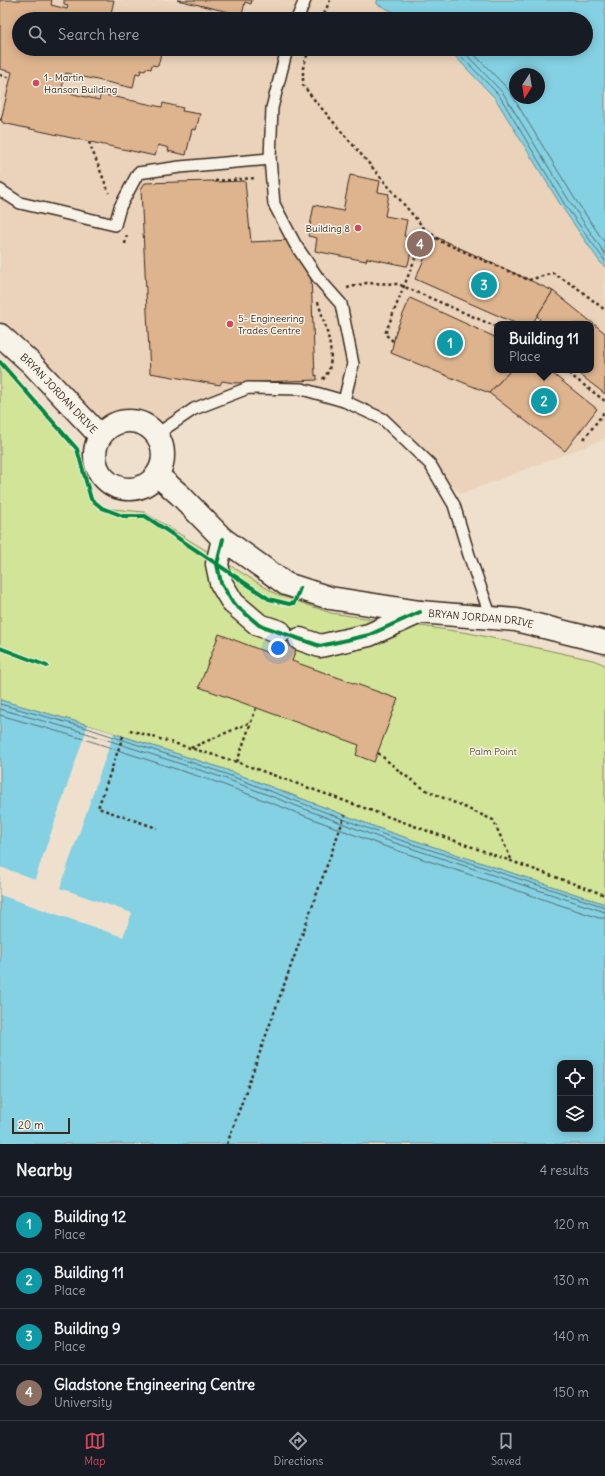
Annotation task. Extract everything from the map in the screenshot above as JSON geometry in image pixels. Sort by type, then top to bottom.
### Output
[{"type":"main road","name":"BRYAN JORDAN DRIVE","points":[[0,335],[31,363],[100,436]]},
{"type":"main road","points":[[135,420],[147,425],[157,434],[162,442],[164,454],[162,465],[157,475],[148,483],[137,488],[125,489],[113,485],[104,478],[98,469],[95,457],[96,446],[100,436],[110,426],[122,421],[135,420]]},
{"type":"main road","name":"BRYAN JORDAN DRIVE","points":[[157,475],[180,495],[223,539],[286,584],[330,598],[420,612],[516,620],[605,642]]},
{"type":"main road","points":[[223,539],[217,564],[221,583],[233,603],[260,625],[280,632]]},
{"type":"main road","points":[[300,639],[320,646],[369,635],[420,612]]},
{"type":"lane","points":[[301,12],[305,0]]},
{"type":"lane","points":[[285,56],[272,108],[270,159],[274,204],[295,244],[324,285],[340,304],[353,364],[344,401]]},
{"type":"lane","points":[[0,190],[20,203],[115,225],[120,207],[138,172],[270,159]]},
{"type":"lane","points":[[157,434],[194,409],[248,388],[302,389],[344,401],[383,419],[430,464],[454,505],[469,555],[491,618]]},
{"type":"path","points":[[325,12],[330,0]]},
{"type":"path","points":[[307,56],[303,68],[303,85],[424,228],[442,242],[529,280],[553,273],[576,287],[605,310]]},
{"type":"path","points":[[0,75],[11,78]]},
{"type":"path","points":[[89,142],[111,197],[123,202]]},
{"type":"path","points":[[253,160],[257,185]]},
{"type":"path","points":[[213,181],[256,178]]},
{"type":"path","points":[[125,244],[128,229]]},
{"type":"path","points":[[393,341],[386,334],[405,288],[416,256],[431,239],[432,234]]},
{"type":"path","points":[[431,239],[434,243]]},
{"type":"path","points":[[317,380],[321,380],[328,374],[332,355],[316,292],[312,285],[324,285],[345,289],[366,283],[398,284],[494,326]]},
{"type":"path","points":[[568,373],[605,401]]},
{"type":"path","points":[[584,439],[605,412]]},
{"type":"path","points":[[238,762],[256,708]]},
{"type":"path","points":[[191,748],[251,722]]},
{"type":"path","points":[[130,730],[238,762],[605,895]]},
{"type":"path","points":[[123,736],[98,808],[157,828]]},
{"type":"path","points":[[378,753],[403,774],[426,790],[493,820],[512,862]]},
{"type":"path","points":[[227,1144],[345,815]]},
{"type":"shaded area","points":[[0,0],[377,0],[377,4],[394,12],[12,12],[12,56],[455,56],[495,98],[600,262],[605,267],[605,439],[461,494],[383,419],[302,389],[248,388],[157,434],[147,425],[135,420],[122,421],[110,426],[100,436],[0,335]]},
{"type":"green space","name":"Palm Point","points":[[0,362],[77,449],[91,498],[102,508],[144,512],[276,594],[331,613],[469,633],[593,660],[605,665],[605,904],[386,831],[224,769],[88,725],[0,700]]},
{"type":"water","points":[[377,0],[605,0],[605,267],[562,207],[495,98],[455,56],[593,56],[593,12],[394,12],[377,4]]},
{"type":"water","points":[[0,700],[88,725],[224,769],[386,831],[605,904],[605,1144],[0,1144]]},
{"type":"pier","points":[[88,725],[114,733],[60,888],[132,913],[123,937],[0,895],[0,867],[35,879]]},
{"type":"building","name":"1- Martin Hanson Building","points":[[0,0],[52,0],[51,5],[67,9],[68,5],[64,4],[64,0],[114,0],[111,12],[12,12],[12,56],[160,56],[158,66],[152,65],[151,69],[146,68],[145,71],[141,70],[140,74],[136,73],[133,88],[66,73],[61,91],[99,100],[101,94],[162,107],[163,103],[183,108],[182,111],[200,114],[196,130],[192,129],[186,155],[168,151],[169,148],[158,145],[155,156],[3,123],[1,120],[12,72],[0,69]]},
{"type":"building","points":[[177,0],[252,0],[251,4],[245,2],[243,12],[229,12]]},
{"type":"building","name":"Building 8","points":[[350,175],[380,181],[378,192],[389,194],[385,216],[407,220],[404,236],[411,237],[410,241],[413,242],[408,265],[406,266],[367,258],[366,261],[315,251],[317,238],[308,236],[314,205],[343,211]]},
{"type":"building","name":"5- Engineering Trades Centre","points":[[245,181],[251,242],[290,240],[311,275],[315,376],[317,375],[317,380],[234,383],[222,381],[220,385],[150,373],[141,189],[145,183]]},
{"type":"building","points":[[436,237],[553,291],[534,321],[510,321],[415,279],[430,247],[432,248]]},
{"type":"building","points":[[553,291],[590,321],[539,321],[540,319],[537,316]]},
{"type":"building","points":[[410,298],[494,337],[494,373],[508,373],[489,393],[391,353],[396,331]]},
{"type":"building","points":[[594,324],[605,333],[605,394],[578,373],[594,373]]},
{"type":"building","points":[[508,373],[552,373],[597,409],[565,451],[489,393]]},
{"type":"building","points":[[282,625],[302,632],[292,661],[398,699],[374,762],[356,755],[359,745],[199,687],[219,634],[271,654]]},
{"type":"cycle path","points":[[0,362],[77,449],[91,499],[102,508],[123,516],[145,516],[269,599],[289,604],[294,603],[300,588]]},
{"type":"cycle path","points":[[223,539],[217,564],[221,583],[233,603],[259,625],[320,646],[369,635],[420,612]]},
{"type":"cycle path","points":[[0,648],[47,666]]},
{"type":"place","name":"1- Martin Hanson Building","points":[[36,83]]},
{"type":"place","name":"Building 8","points":[[358,228]]},
{"type":"place","name":"Gladstone Engineering Centre","points":[[420,244]]},
{"type":"place","name":"Building 9","points":[[484,285]]},
{"type":"place","name":"5- Engineering Trades Centre","points":[[230,324]]},
{"type":"place","name":"Building 12","points":[[450,343]]},
{"type":"place","name":"Building 11","points":[[544,401]]}]
